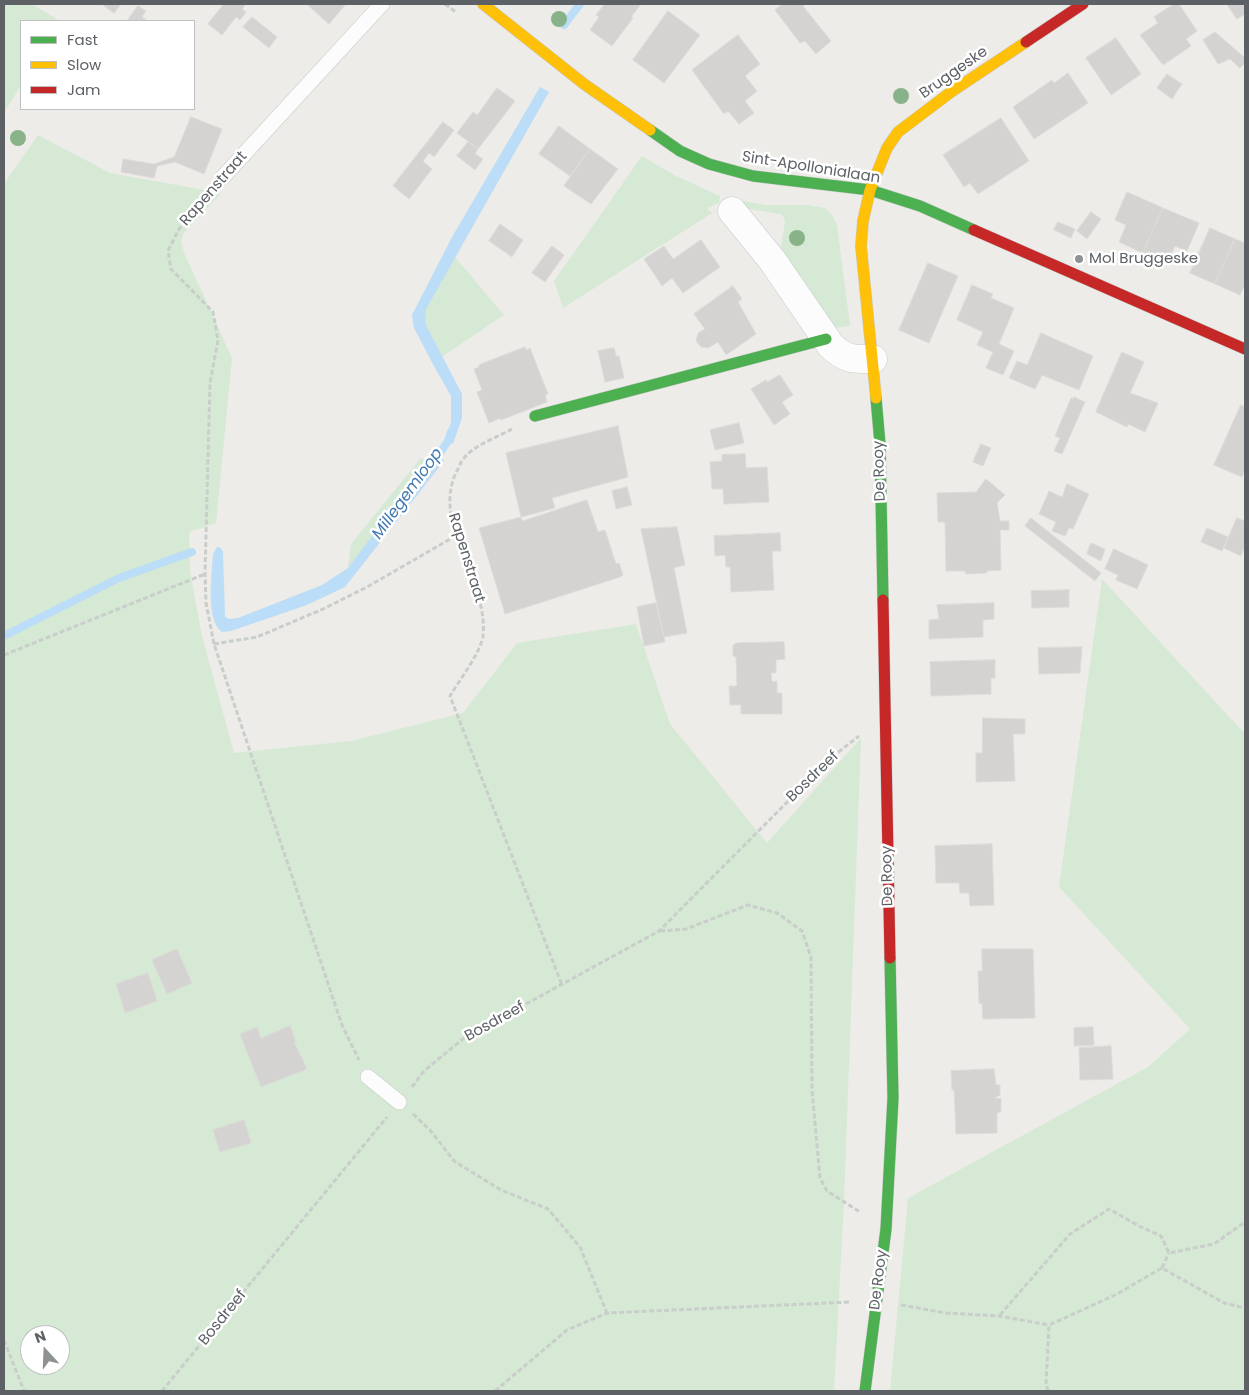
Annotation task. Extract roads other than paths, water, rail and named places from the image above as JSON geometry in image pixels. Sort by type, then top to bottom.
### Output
[{"type":"street","name":"Sint-Apollonialaan","points":[[483,4],[584,84],[680,151],[709,164],[753,176],[870,190],[920,206],[1245,349]]},
{"type":"street","name":"Bruggeske","points":[[870,190],[887,148],[898,132],[951,92],[1083,4]]},
{"type":"street","name":"De Rooy","points":[[866,1391],[886,1229],[893,1098],[880,444],[861,246],[863,221],[870,190]]},
{"type":"street","points":[[732,211],[772,260],[826,339],[840,354],[848,358],[873,359]]},
{"type":"street","points":[[535,416],[826,339]]},
{"type":"lane","name":"Rapenstraat","points":[[222,178],[382,4]]},
{"type":"lane","points":[[368,1077],[399,1102]]},
{"type":"water","points":[[540,87],[549,92],[426,309],[425,323],[462,394],[462,418],[453,444],[445,439],[451,423],[451,396],[414,328],[412,315],[452,237]]},
{"type":"water","points":[[435,454],[444,461],[345,587],[307,605],[231,631],[222,632],[217,626],[211,607],[211,584],[213,554],[217,547],[221,548],[223,552],[225,617],[229,619],[238,618],[322,585],[348,568]]},
{"type":"waterway","name":"Millegemloop","points":[[564,25],[580,4]]},
{"type":"waterway","name":"Millegemloop","points":[[432,465],[448,441],[451,432]]},
{"type":"waterway","name":"Millegemloop","points":[[4,636],[119,578],[192,552]]},
{"type":"place","name":"Mol Bruggeske","points":[[1079,259]]}]
